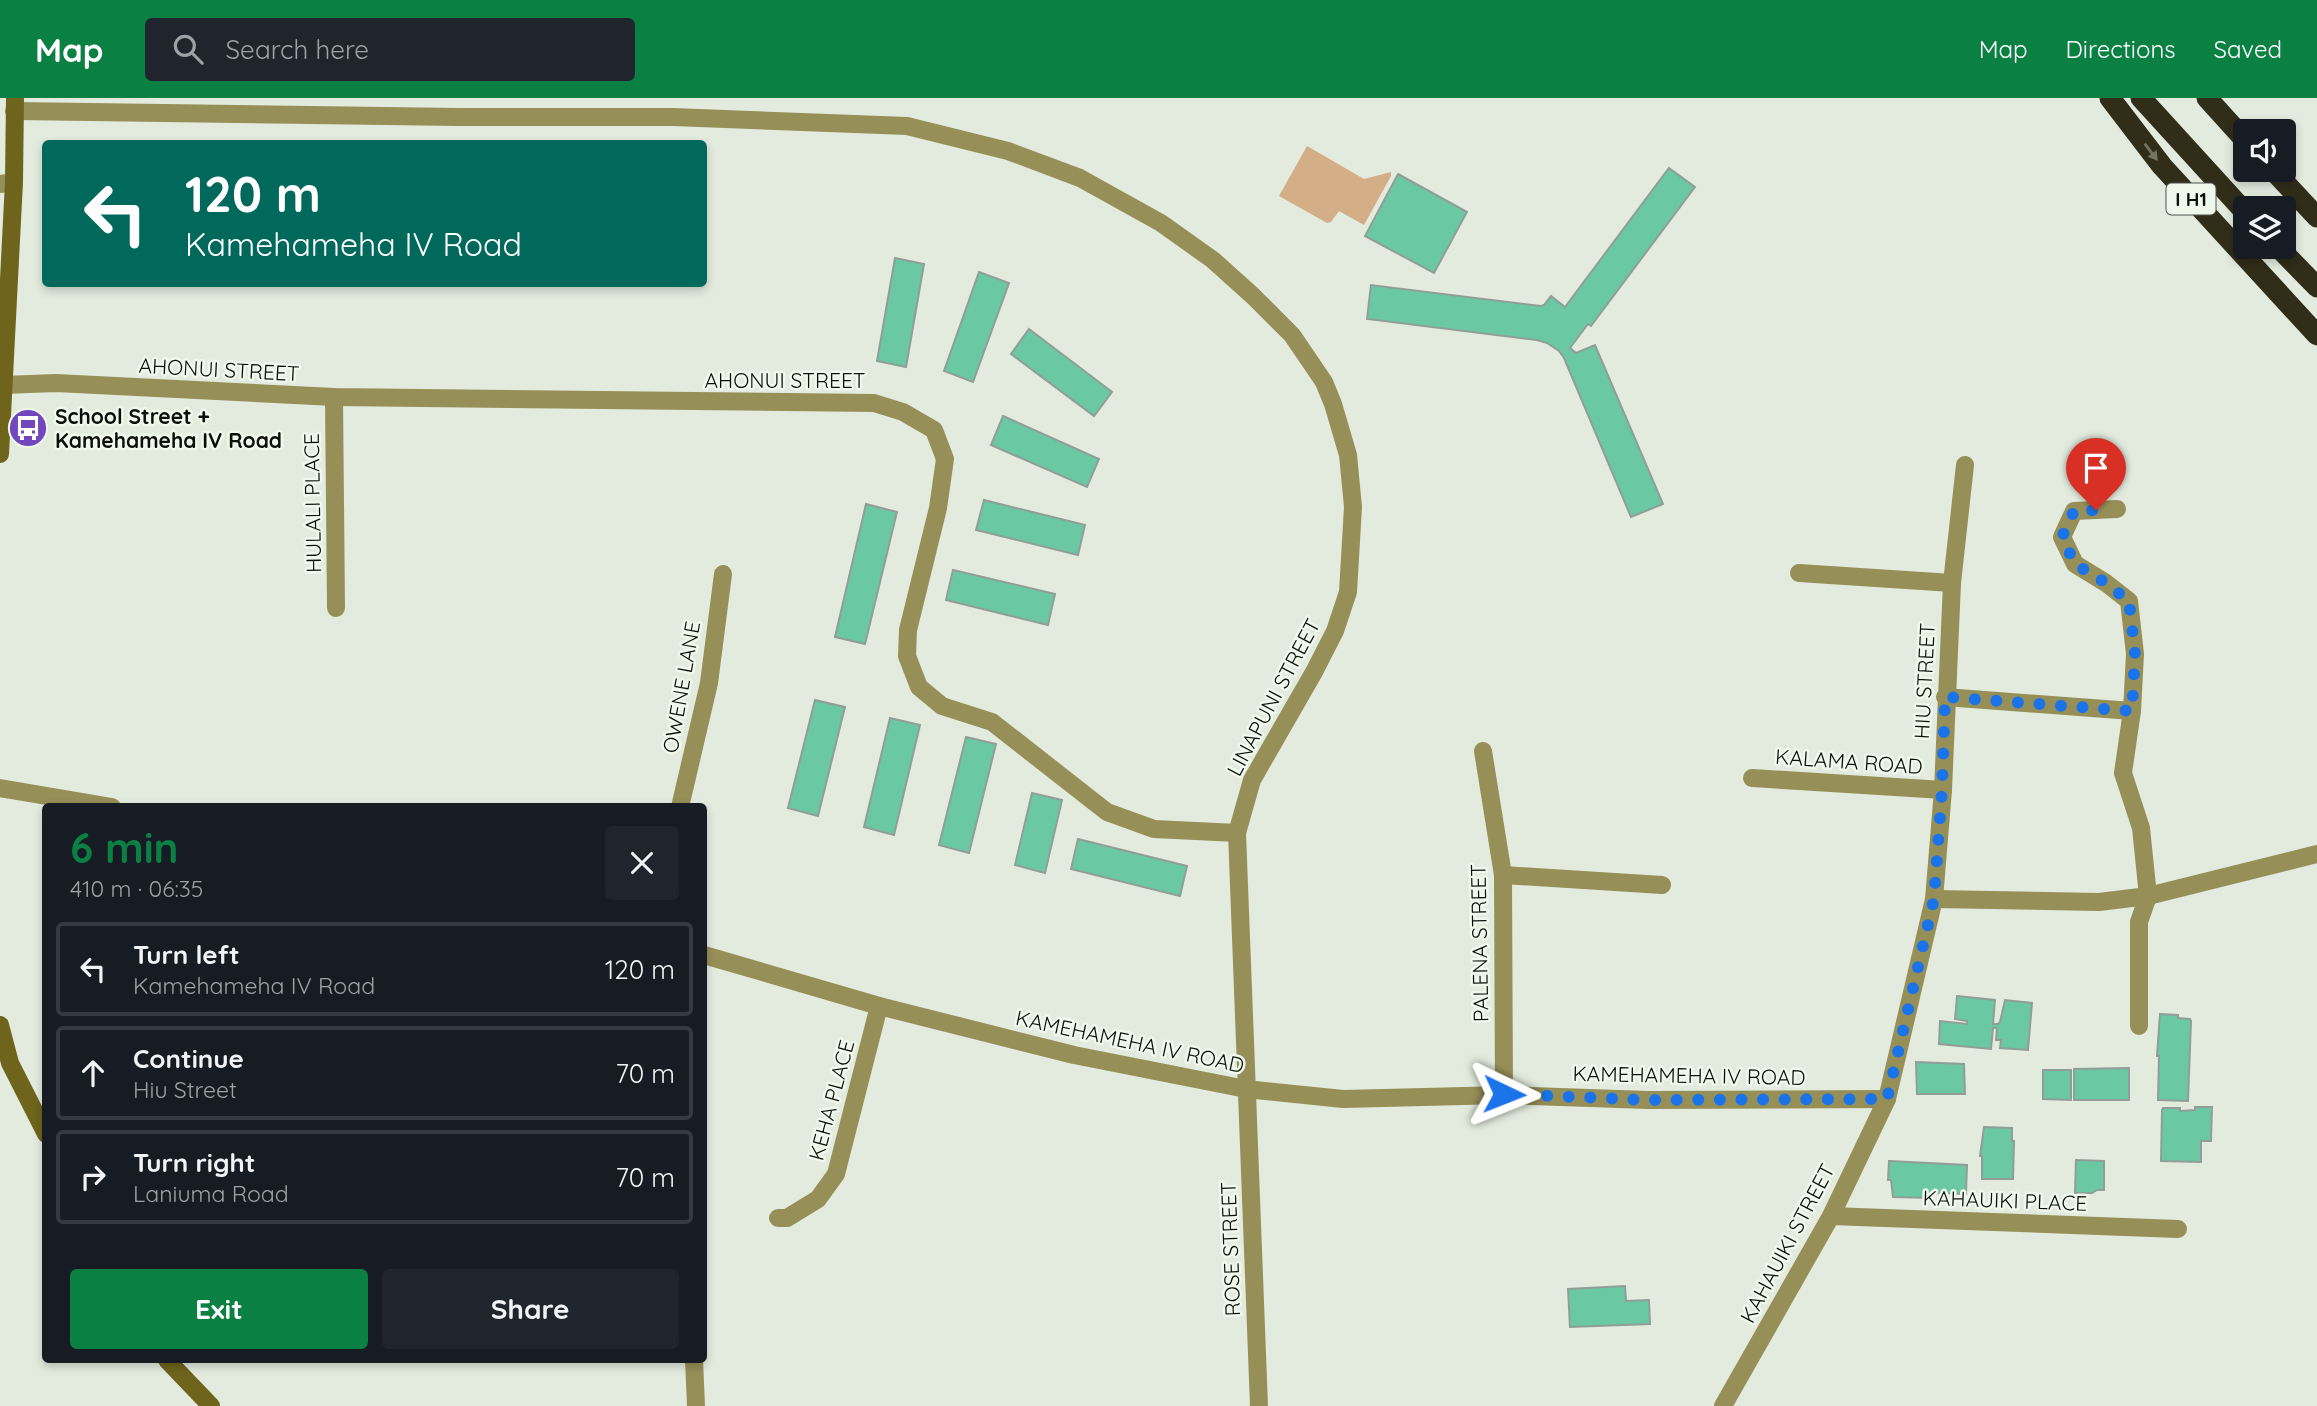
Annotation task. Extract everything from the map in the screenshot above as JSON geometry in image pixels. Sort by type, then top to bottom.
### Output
[{"type":"highway","name":"I H1","points":[[2110,98],[2162,166],[2317,335]]},
{"type":"highway","points":[[2141,98],[2233,199]]},
{"type":"highway","points":[[2207,98],[2233,127]]},
{"type":"highway","points":[[2284,182],[2317,217]]},
{"type":"highway","points":[[2290,259],[2317,287]]},
{"type":"highway","points":[[2278,295],[2317,344]]},
{"type":"main road","points":[[0,454],[7,183],[15,105]]},
{"type":"main road","points":[[0,1025],[10,1063],[42,1126]]},
{"type":"main road","points":[[170,1363],[210,1406]]},
{"type":"street","name":"LINAPUNI STREET","points":[[15,105],[447,117],[673,117],[906,126],[1008,151],[1068,173],[1161,223],[1213,260],[1254,296],[1292,335],[1324,382],[1348,455],[1353,507],[1349,592],[1335,632],[1252,780],[1237,833],[1246,1089]]},
{"type":"street","name":"AHONUI STREET","points":[[3,384],[56,383],[334,397],[874,403],[903,412],[934,430],[946,459],[938,509],[908,630],[907,656],[919,687],[942,706],[992,722],[1107,812],[1154,829],[1237,833]]},
{"type":"street","name":"HULALI PLACE","points":[[334,397],[336,608]]},
{"type":"street","name":"HIU STREET","points":[[1934,899],[1952,583],[1965,466]]},
{"type":"street","points":[[2117,509],[2074,511],[2062,537],[2075,564],[2129,601],[2135,654],[2132,711],[2123,772],[2141,828],[2148,896],[2139,922],[2139,1026]]},
{"type":"street","points":[[1799,573],[1952,583]]},
{"type":"street","name":"OWENE LANE","points":[[681,803],[709,683],[723,574]]},
{"type":"street","points":[[1945,697],[2132,711]]},
{"type":"street","name":"PALENA STREET","points":[[1483,751],[1503,875],[1504,1094]]},
{"type":"street","name":"KALAMA ROAD","points":[[1752,778],[1942,790]]},
{"type":"street","points":[[0,788],[89,803]]},
{"type":"street","points":[[1887,1099],[1934,899],[2099,902],[2148,896],[2317,855]]},
{"type":"street","points":[[1503,875],[1662,885]]},
{"type":"street","name":"KAMEHAMEHA IV ROAD","points":[[707,956],[879,1006],[1074,1055],[1246,1089],[1343,1099],[1504,1094],[1648,1100],[1887,1099]]},
{"type":"street","name":"KEHA PLACE","points":[[778,1219],[787,1217],[818,1199],[836,1174],[879,1006]]},
{"type":"street","name":"ROSE STREET","points":[[1246,1089],[1259,1406]]},
{"type":"street","name":"KAHAUIKI STREET","points":[[1723,1406],[1831,1216],[1887,1099]]},
{"type":"street","name":"KAHAUIKI PLACE","points":[[1831,1216],[2178,1229]]},
{"type":"street","points":[[694,1363],[696,1406]]},
{"type":"shaded area","points":[[1307,146],[1364,179],[1391,172],[1364,225],[1339,211],[1331,222],[1327,223],[1279,196]]},
{"type":"building","points":[[1669,168],[1695,187],[1591,326],[1588,324],[1570,348],[1576,353],[1595,345],[1663,504],[1631,517],[1559,351],[1537,340],[1367,319],[1371,285],[1541,306],[1551,296],[1565,307]]},
{"type":"building","points":[[1398,174],[1467,212],[1434,273],[1365,236]]},
{"type":"building","points":[[895,258],[924,264],[906,367],[877,361]]},
{"type":"building","points":[[979,272],[1009,283],[973,382],[944,371]]},
{"type":"building","points":[[1029,329],[1112,392],[1094,416],[1011,354]]},
{"type":"building","points":[[1003,416],[1099,459],[1087,487],[991,445]]},
{"type":"building","points":[[984,500],[1085,525],[1078,555],[976,530]]},
{"type":"building","points":[[866,504],[897,512],[865,644],[835,637]]},
{"type":"building","points":[[953,570],[1055,594],[1048,625],[946,600]]},
{"type":"building","points":[[815,700],[845,707],[818,816],[788,808]]},
{"type":"building","points":[[890,718],[920,725],[894,835],[864,827]]},
{"type":"building","points":[[966,737],[996,744],[969,853],[939,845]]},
{"type":"building","points":[[1032,793],[1062,800],[1045,873],[1015,865]]},
{"type":"building","points":[[1078,839],[1187,866],[1180,896],[1071,869]]},
{"type":"building","points":[[1957,996],[1995,1000],[1993,1024],[2000,1022],[2005,1000],[2032,1003],[2028,1050],[2000,1048],[2001,1040],[1996,1040],[1997,1028],[1993,1028],[1991,1049],[1939,1044],[1940,1021],[1967,1024],[1967,1021],[1955,1019]]},
{"type":"building","points":[[2160,1014],[2178,1015],[2178,1018],[2191,1021],[2188,1101],[2158,1100]]},
{"type":"building","points":[[1916,1062],[1964,1064],[1965,1094],[1917,1094]]},
{"type":"building","points":[[2129,1068],[2129,1100],[2074,1100],[2074,1069]]},
{"type":"building","points":[[2043,1070],[2071,1070],[2071,1100],[2043,1099]]},
{"type":"building","points":[[2195,1107],[2212,1107],[2211,1141],[2201,1141],[2201,1162],[2161,1161],[2163,1108],[2180,1108],[2180,1111],[2195,1110]]},
{"type":"building","points":[[1984,1127],[2012,1128],[2013,1179],[1982,1179],[1980,1156]]},
{"type":"building","points":[[2076,1160],[2104,1161],[2104,1190],[2075,1193]]},
{"type":"building","points":[[1889,1161],[1967,1165],[1966,1194],[1931,1193],[1931,1198],[1893,1197],[1891,1180],[1888,1180]]},
{"type":"building","points":[[1625,1286],[1626,1301],[1649,1300],[1650,1324],[1570,1327],[1568,1289]]},
{"type":"place","name":"School Street + Kamehameha IV Road","points":[[28,428]]},
{"type":"route","points":[[1504,1094],[1648,1100],[1887,1099],[1934,899],[1945,697],[2132,711],[2135,654],[2129,601],[2075,564],[2062,537],[2074,511],[2096,510]]}]
